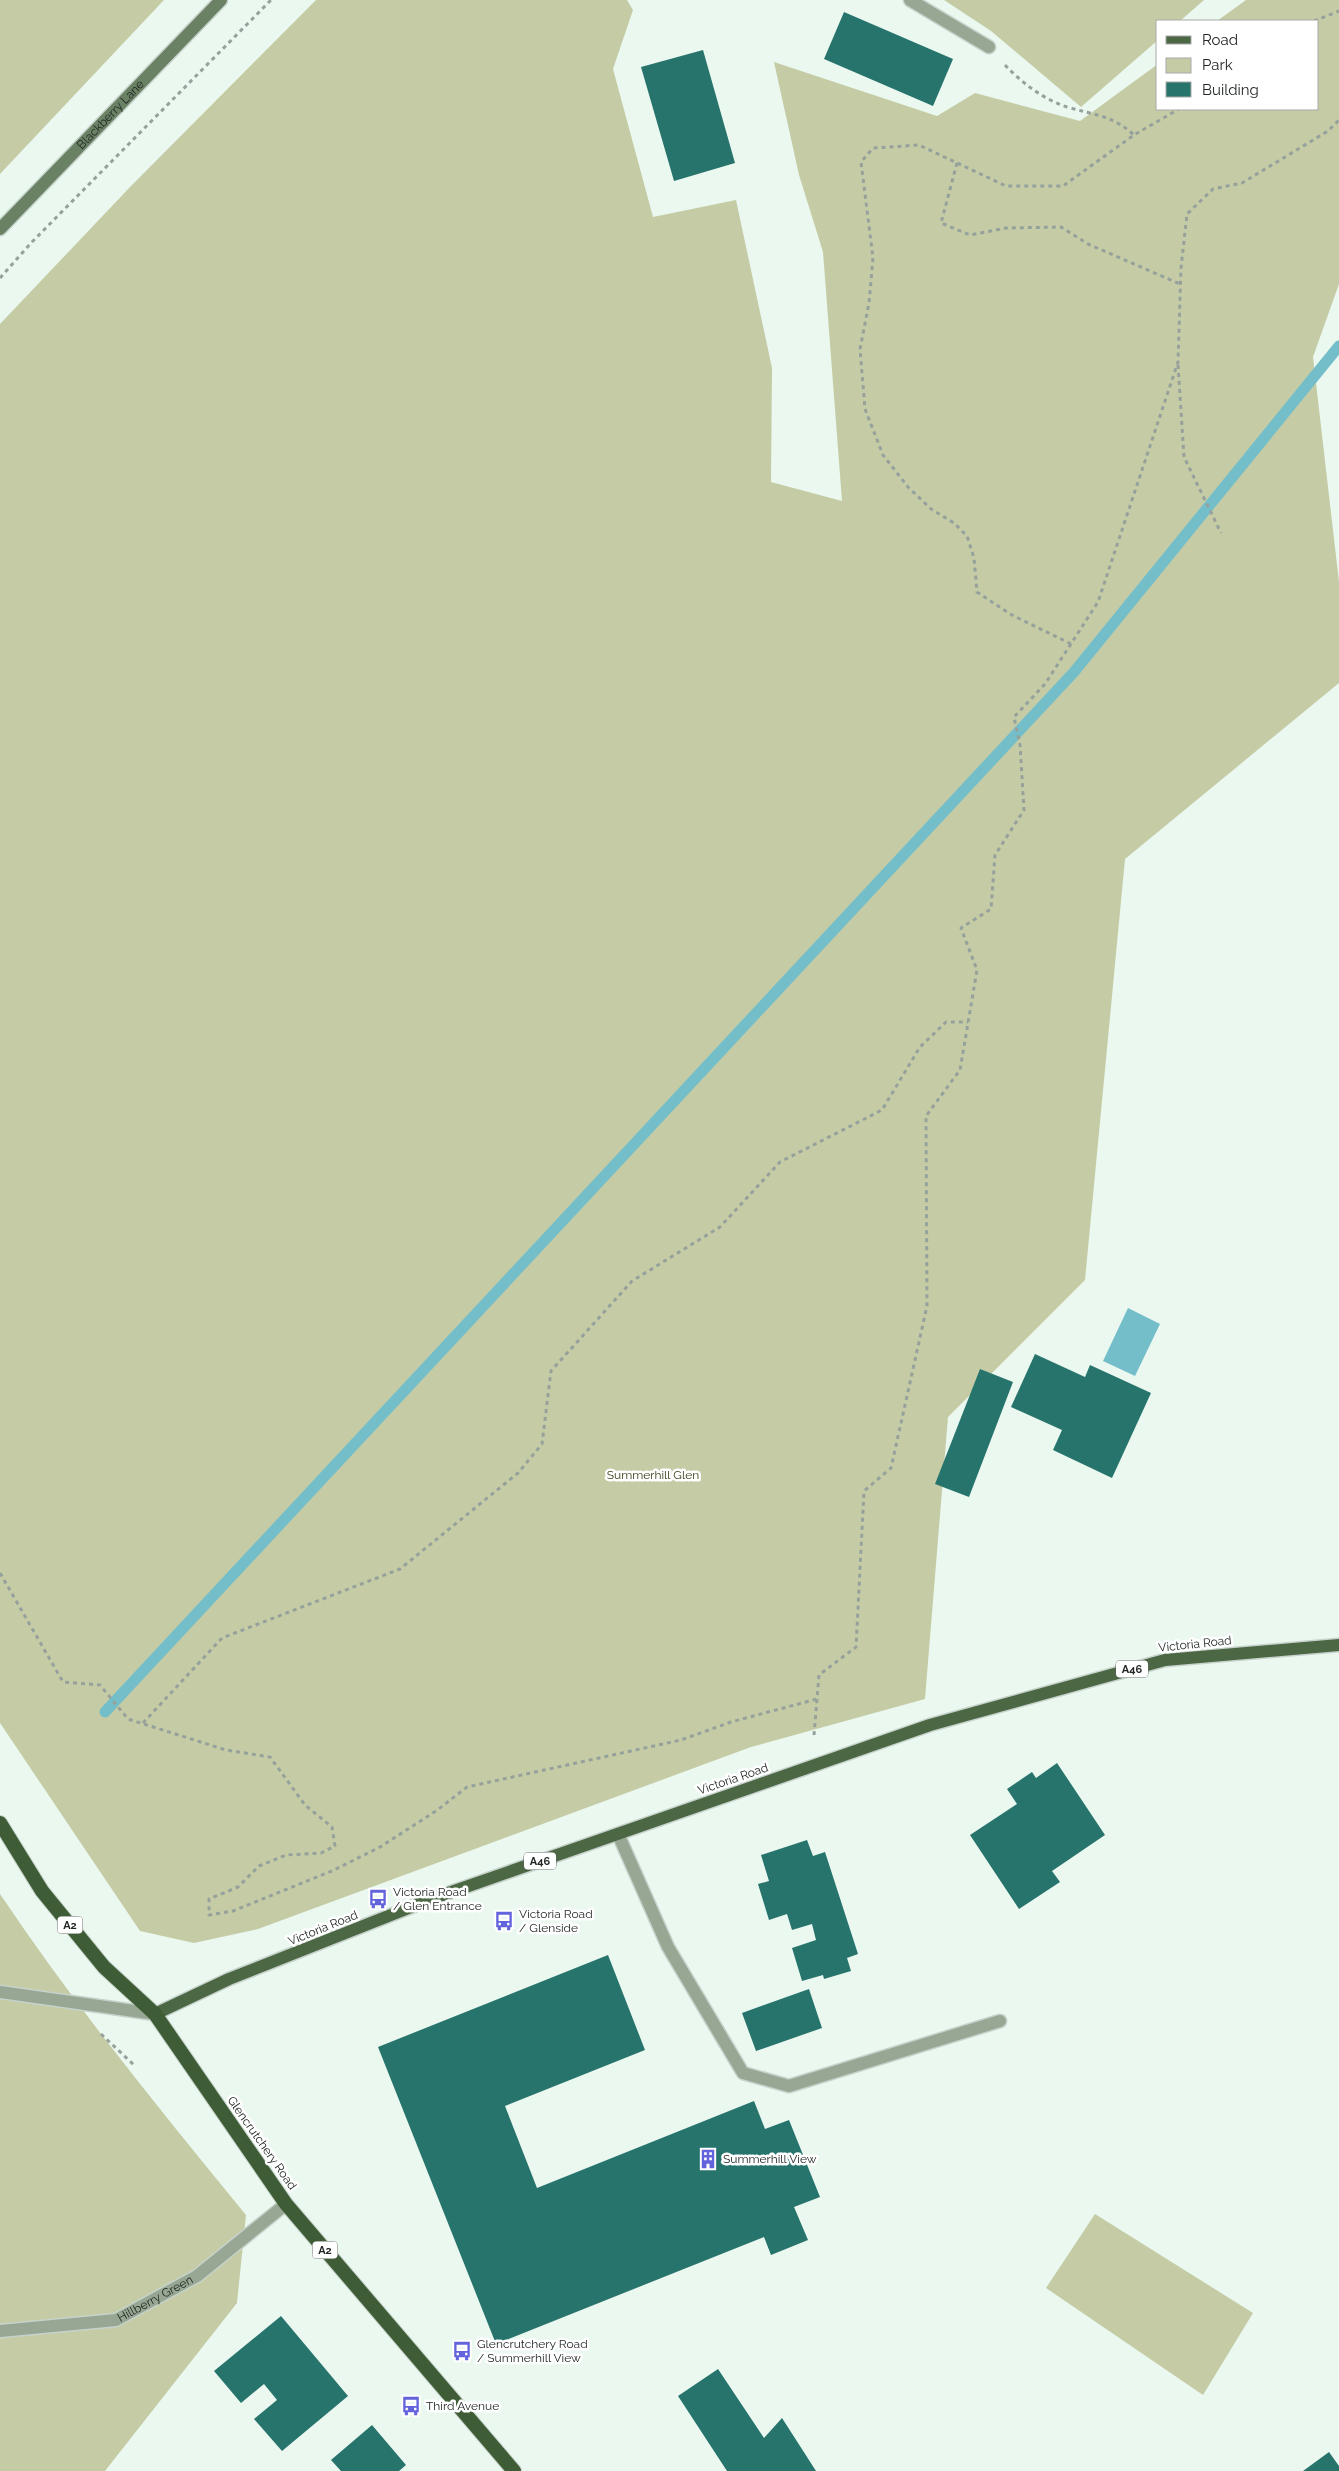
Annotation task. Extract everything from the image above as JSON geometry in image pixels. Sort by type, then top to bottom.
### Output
[{"type":"highway","name":"Glencrutchery Road","points":[[0,1823],[42,1891],[104,1968],[155,2014],[286,2204],[514,2471]]},
{"type":"main road","name":"Blackberry Lane","points":[[0,229],[221,0]]},
{"type":"main road","name":"Victoria Road","points":[[155,2014],[229,1980],[434,1898],[930,1725],[1165,1660],[1339,1645]]},
{"type":"street","points":[[910,0],[989,47]]},
{"type":"street","points":[[618,1834],[668,1947],[742,2073],[789,2086],[1000,2021]]},
{"type":"street","points":[[0,1992],[155,2014]]},
{"type":"street","name":"Hillberry Green","points":[[0,2331],[116,2320],[197,2276],[286,2204]]},
{"type":"path","points":[[0,278],[32,242],[271,0]]},
{"type":"path","points":[[1316,20],[1339,11]]},
{"type":"path","points":[[989,47],[1025,85],[1064,106],[1116,120],[1134,135]]},
{"type":"path","points":[[1071,644],[1010,614],[977,592],[974,558],[967,536],[954,523],[931,509],[903,480],[883,455],[866,409],[860,349],[869,303],[873,258],[861,162],[873,148],[919,145],[1006,186],[1063,186],[1134,135],[1177,110]]},
{"type":"path","points":[[1221,533],[1184,457],[1178,362],[1180,284],[1187,214],[1213,189],[1242,183],[1328,131],[1339,120]]},
{"type":"path","points":[[957,163],[941,223],[970,235],[1006,228],[1061,226],[1088,244],[1180,284]]},
{"type":"path","points":[[814,1735],[819,1675],[856,1647],[864,1491],[891,1468],[927,1306],[926,1116],[960,1070],[977,970],[961,928],[990,908],[994,855],[1024,810],[1020,745],[1014,717],[1045,684],[1098,602],[1178,362]]},
{"type":"path","points":[[143,1723],[222,1638],[400,1569],[518,1474],[542,1444],[551,1371],[632,1281],[720,1227],[780,1162],[882,1110],[920,1047],[946,1022],[968,1022]]},
{"type":"path","points":[[0,1573],[63,1682],[100,1685],[128,1719],[226,1750],[270,1757],[305,1805],[332,1827],[335,1846],[321,1853],[286,1855],[259,1866],[238,1887],[210,1900],[209,1915],[242,1907],[332,1871],[380,1847],[467,1786],[681,1740],[731,1722],[817,1699]]},
{"type":"green space","points":[[0,0],[164,0],[0,174]]},
{"type":"green space","name":"Summerhill Glen","points":[[316,0],[627,0],[633,10],[613,69],[653,217],[736,200],[772,368],[771,482],[842,501],[823,252],[799,175],[774,62],[937,116],[975,93],[1080,121],[1156,65],[1156,110],[1319,110],[1319,20],[1218,20],[1246,0],[1339,0],[1339,284],[1313,357],[1339,582],[1339,683],[1125,859],[1085,1280],[948,1417],[925,1699],[751,1747],[258,1929],[194,1943],[140,1931],[0,1723],[0,324],[131,186]]},
{"type":"green space","points":[[944,0],[1204,0],[1181,20],[1156,20],[1156,42],[1081,107],[991,31]]},
{"type":"green space","points":[[0,1894],[88,2017],[246,2215],[237,2303],[105,2471],[0,2471]]},
{"type":"green space","points":[[1095,2214],[1253,2313],[1203,2395],[1046,2288]]},
{"type":"water","points":[[1128,1308],[1160,1324],[1135,1376],[1103,1361]]},
{"type":"building","points":[[844,12],[953,59],[933,106],[824,59]]},
{"type":"building","points":[[703,50],[735,163],[674,181],[641,67]]},
{"type":"building","points":[[1035,1354],[1085,1377],[1090,1365],[1151,1393],[1112,1478],[1053,1450],[1062,1430],[1011,1407]]},
{"type":"building","points":[[980,1369],[1013,1382],[969,1497],[935,1484]]},
{"type":"building","points":[[1057,1763],[1105,1835],[1052,1871],[1060,1882],[1019,1909],[970,1835],[1017,1804],[1007,1789],[1032,1772],[1036,1778]]},
{"type":"building","points":[[807,1840],[813,1856],[825,1852],[858,1954],[847,1958],[851,1971],[824,1979],[823,1975],[802,1981],[792,1948],[816,1940],[812,1924],[792,1930],[787,1914],[769,1920],[758,1884],[769,1881],[761,1855]]},
{"type":"building","name":"Summerhill View","points":[[608,1955],[645,2050],[505,2106],[537,2188],[754,2101],[765,2129],[789,2120],[820,2197],[794,2207],[808,2240],[771,2255],[764,2237],[496,2344],[378,2047]]},
{"type":"building","points":[[809,1989],[822,2028],[756,2051],[742,2013]]},
{"type":"building","points":[[281,2316],[348,2396],[282,2451],[254,2419],[277,2400],[264,2384],[241,2403],[214,2371]]},
{"type":"building","points":[[718,2369],[764,2438],[782,2418],[816,2471],[727,2471],[678,2396]]},
{"type":"building","points":[[372,2425],[406,2465],[399,2471],[341,2471],[331,2460]]},
{"type":"building","points":[[1329,2452],[1339,2466],[1339,2471],[1303,2471]]},
{"type":"waterway","points":[[105,1712],[1074,672],[1339,346]]},
{"type":"place","name":"Victoria Road / Glen Entrance","points":[[378,1899]]},
{"type":"place","name":"Victoria Road / Glenside","points":[[504,1921]]},
{"type":"place","name":"Summerhill View","points":[[708,2159]]},
{"type":"place","name":"Glencrutchery Road / Summerhill View","points":[[462,2351]]},
{"type":"place","name":"Third Avenue","points":[[411,2406]]}]
